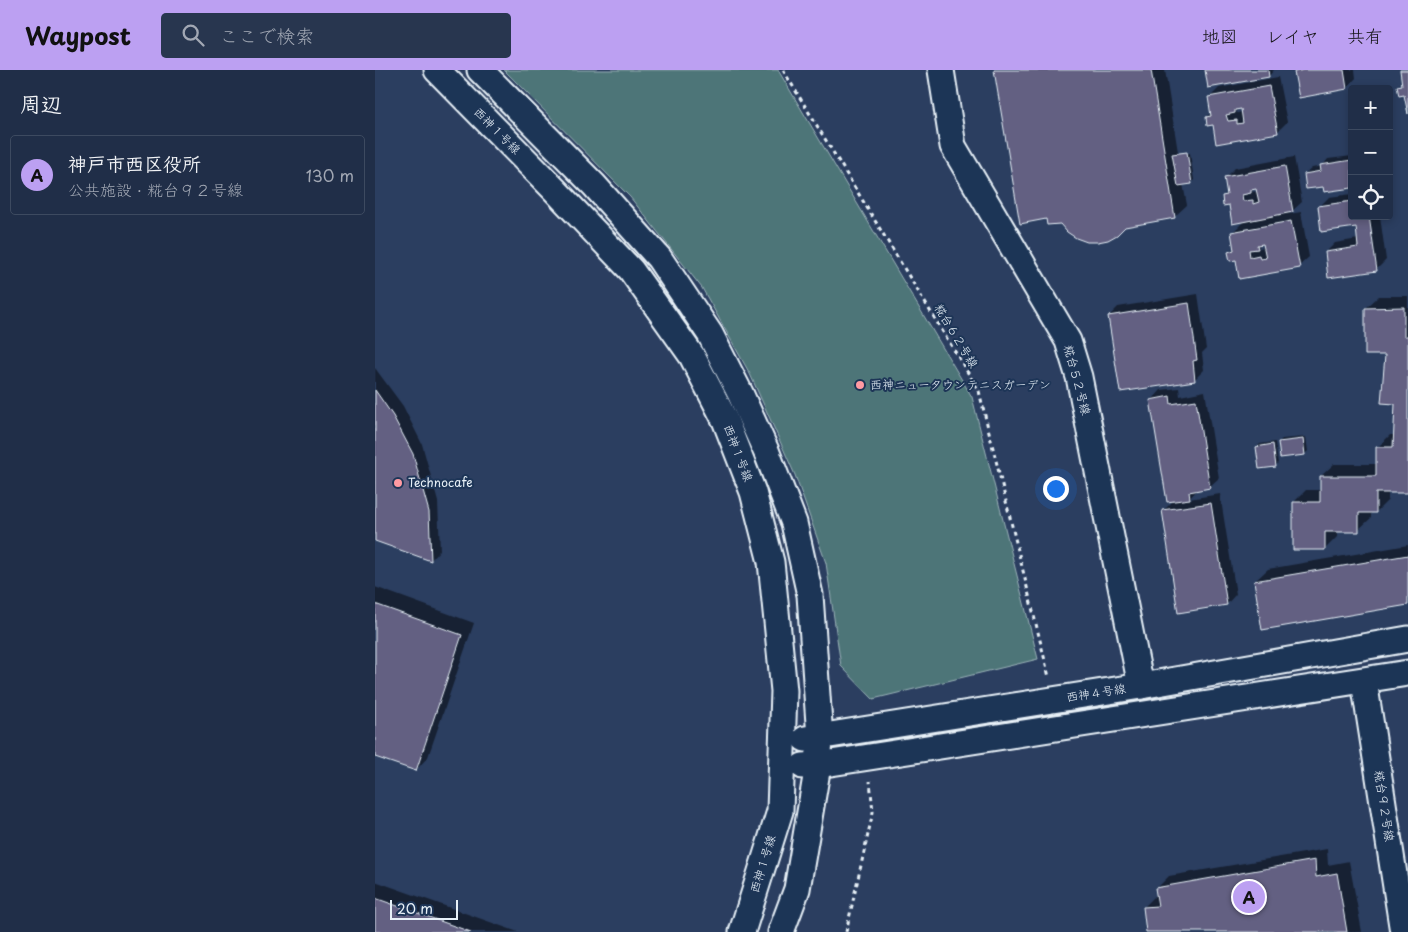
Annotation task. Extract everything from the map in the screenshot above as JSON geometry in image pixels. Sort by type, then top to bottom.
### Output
[{"type":"street","name":"西神１号線","points":[[437,70],[631,270],[692,356],[725,420],[753,492],[771,562],[784,691],[780,811],[742,932]]},
{"type":"street","name":"西神１号線","points":[[479,70],[593,185],[659,258],[710,334],[763,444],[794,523],[810,595],[820,738],[818,765],[797,889],[781,932]]},
{"type":"street","name":"糀台５２号線","points":[[941,70],[953,146],[1068,341],[1079,377],[1141,686]]},
{"type":"street","name":"西神４号線","points":[[782,741],[820,738],[1141,686],[1408,639]]},
{"type":"street","points":[[781,767],[818,765],[1408,673]]},
{"type":"street","name":"糀台９２号線","points":[[1364,681],[1403,932]]},
{"type":"path","name":"糀台６２号線","points":[[783,70],[979,390],[1055,700]]},
{"type":"path","points":[[846,932],[873,812],[870,780],[871,757]]},
{"type":"green space","name":"西神ニュータウンテニスガーデン","points":[[504,70],[778,70],[972,397],[1038,659],[873,699],[841,666],[826,563],[795,475],[750,374],[702,288],[630,197]]},
{"type":"building","points":[[994,70],[1151,70],[1175,218],[1125,227],[1108,240],[1098,242],[1087,242],[1076,238],[1060,224],[1047,225],[1046,219],[1020,224]]},
{"type":"building","points":[[1205,70],[1268,70],[1269,77],[1208,88]]},
{"type":"building","points":[[1304,70],[1344,70],[1347,89],[1299,98],[1294,72]]},
{"type":"building","points":[[1400,70],[1408,70],[1408,114],[1404,95],[1399,96],[1397,86],[1402,85]]},
{"type":"building","points":[[1269,86],[1278,133],[1216,144],[1213,125],[1207,126],[1206,117],[1211,116],[1208,97]],"holes":[[[1241,109],[1243,123],[1237,124],[1237,120],[1228,121],[1226,115]]]},
{"type":"building","points":[[1187,152],[1192,184],[1178,186],[1172,154]]},
{"type":"building","points":[[1348,161],[1348,189],[1324,192],[1323,187],[1306,189],[1304,174],[1321,171],[1320,165]]},
{"type":"building","points":[[1285,166],[1293,212],[1232,224],[1229,205],[1223,206],[1222,196],[1227,195],[1224,177]],"holes":[[[1256,189],[1259,202],[1253,204],[1253,200],[1243,201],[1242,195],[1251,193],[1251,190]]]},
{"type":"building","points":[[1348,202],[1348,220],[1370,220],[1377,271],[1328,278],[1325,252],[1358,247],[1356,227],[1321,232],[1318,206]]},
{"type":"building","points":[[1291,221],[1300,268],[1239,279],[1236,260],[1230,261],[1228,252],[1234,250],[1231,232]],"holes":[[[1263,244],[1266,258],[1260,259],[1259,255],[1250,257],[1249,250],[1258,249],[1257,245]]]},
{"type":"building","points":[[1189,303],[1197,360],[1193,361],[1195,381],[1120,392],[1108,316]]},
{"type":"building","points":[[1404,307],[1404,336],[1408,336],[1408,493],[1376,493],[1376,513],[1359,513],[1359,532],[1325,532],[1325,550],[1293,550],[1293,502],[1320,502],[1320,476],[1376,476],[1376,447],[1393,447],[1395,404],[1381,403],[1385,355],[1365,355],[1365,308]]},
{"type":"building","name":"Technocafe","points":[[375,390],[393,416],[413,454],[429,512],[431,561],[375,541]]},
{"type":"building","points":[[1170,396],[1171,404],[1196,400],[1210,488],[1189,492],[1190,499],[1167,502],[1150,400]]},
{"type":"building","points":[[1303,439],[1305,455],[1280,458],[1278,442]]},
{"type":"building","points":[[1273,444],[1276,467],[1259,469],[1256,447]]},
{"type":"building","points":[[1211,503],[1227,605],[1178,613],[1162,510]]},
{"type":"building","points":[[1408,555],[1408,605],[1262,630],[1254,581]]},
{"type":"building","points":[[375,604],[462,635],[416,771],[375,757]]},
{"type":"building","points":[[1315,860],[1316,877],[1337,873],[1347,932],[1146,932],[1143,907],[1158,906],[1155,888]]},
{"type":"building","points":[[375,898],[471,932],[375,932]]},
{"type":"place","name":"西神ニュータウンテニスガーデン","points":[[860,385]]},
{"type":"place","name":"Technocafe","points":[[398,483]]},
{"type":"place","name":"神戸市西区役所","points":[[1249,897]]}]
